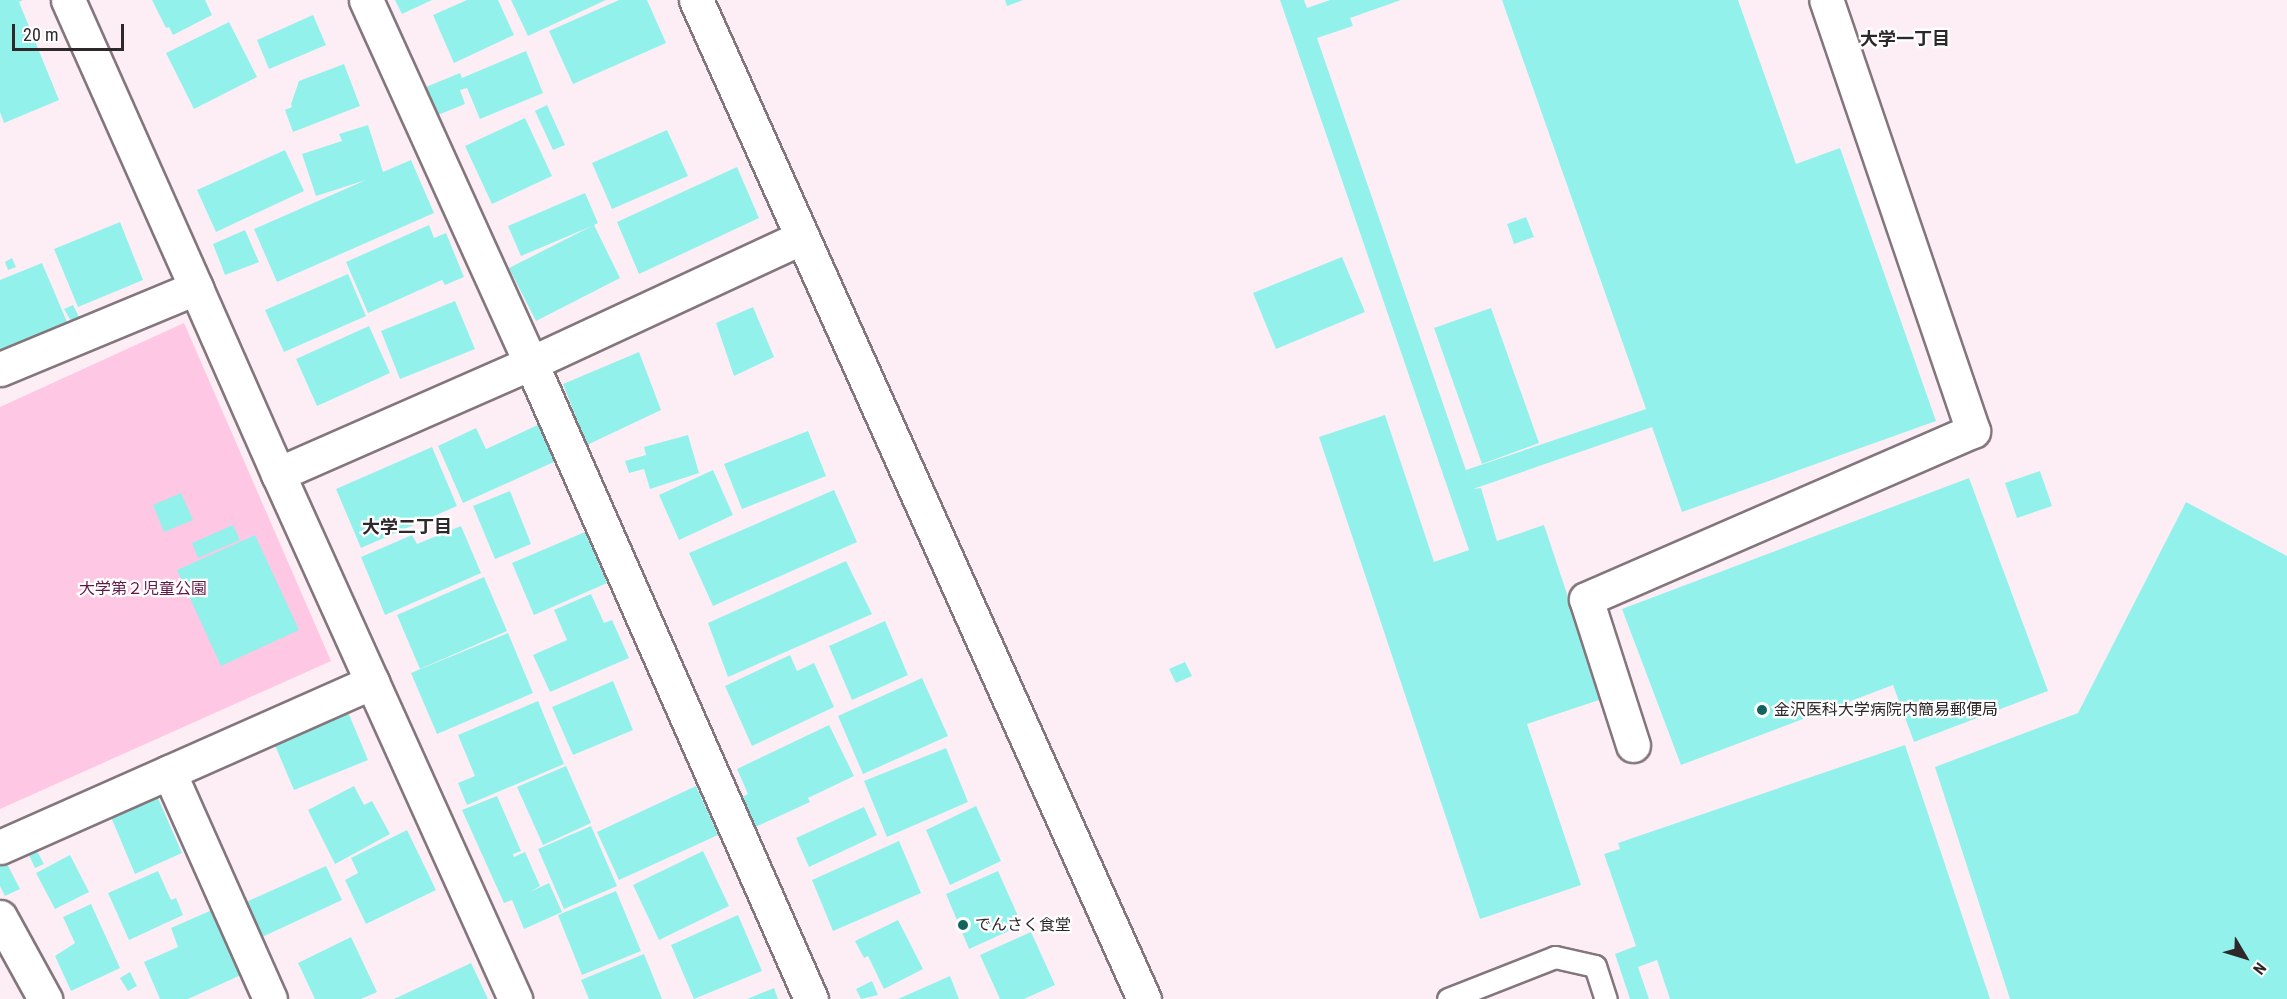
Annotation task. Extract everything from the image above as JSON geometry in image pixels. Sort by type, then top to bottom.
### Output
[{"type":"street","points":[[68,0],[278,474],[515,999]]},
{"type":"street","points":[[366,0],[531,363],[811,999]]},
{"type":"street","points":[[696,0],[1144,999]]},
{"type":"street","points":[[1633,745],[1586,599],[1973,431],[1826,0]]},
{"type":"street","points":[[278,474],[531,363],[802,237]]},
{"type":"street","points":[[0,369],[196,288]]},
{"type":"street","points":[[0,847],[372,682]]},
{"type":"street","points":[[169,772],[270,999]]},
{"type":"street","points":[[0,917],[45,999]]},
{"type":"lane","points":[[1448,999],[1556,957],[1595,966],[1606,999]]},
{"type":"green space","name":"大学第２児童公園","points":[[184,323],[331,661],[0,809],[0,407]]},
{"type":"building","points":[[0,0],[23,0],[19,2],[59,100],[4,123],[0,112]]},
{"type":"building","points":[[152,0],[205,0],[212,15],[173,35],[169,27],[166,28]]},
{"type":"building","points":[[395,0],[432,0],[402,14]]},
{"type":"building","points":[[467,0],[498,0],[514,35],[454,63],[433,15]]},
{"type":"building","points":[[511,0],[606,0],[528,36]]},
{"type":"building","points":[[619,0],[647,0],[666,43],[573,84],[549,31]]},
{"type":"building","points":[[1005,0],[1023,0],[1007,6]]},
{"type":"building","points":[[1280,0],[1304,0],[1307,8],[1330,0],[1401,0],[1350,18],[1353,26],[1317,38],[1470,482],[1466,470],[1646,409],[1502,0],[1738,0],[1796,164],[1840,148],[1936,421],[1682,512],[1652,427],[1473,489],[1481,488],[1497,541],[1544,525],[1602,699],[1527,724],[1581,885],[1480,919],[1319,437],[1385,415],[1434,562],[1469,550]]},
{"type":"building","points":[[313,15],[326,45],[269,69],[257,40]]},
{"type":"building","points":[[229,22],[257,77],[194,109],[166,53]]},
{"type":"building","points":[[526,51],[543,93],[480,119],[467,88],[460,90],[465,104],[433,117],[421,89],[460,73],[462,78]]},
{"type":"building","points":[[344,64],[360,106],[293,132],[285,110],[292,107],[299,81]]},
{"type":"building","points":[[547,105],[565,145],[553,150],[535,111]]},
{"type":"building","points":[[525,118],[552,176],[492,204],[465,146]]},
{"type":"building","points":[[368,125],[383,172],[411,160],[434,213],[277,282],[254,229],[366,180],[316,196],[302,154],[342,141],[339,134]]},
{"type":"building","points":[[667,130],[688,176],[612,209],[592,163]]},
{"type":"building","points":[[285,150],[304,191],[216,232],[197,190]]},
{"type":"building","points":[[737,167],[759,218],[639,274],[617,222]]},
{"type":"building","points":[[585,193],[598,223],[594,225],[620,278],[536,321],[509,268],[592,226],[521,256],[508,226]]},
{"type":"building","points":[[1526,217],[1534,237],[1514,244],[1507,224]]},
{"type":"building","points":[[120,222],[143,280],[78,307],[54,249]]},
{"type":"building","points":[[429,225],[434,238],[446,233],[464,277],[445,285],[442,280],[368,313],[346,262]]},
{"type":"building","points":[[245,230],[259,262],[225,275],[213,244]]},
{"type":"building","points":[[1342,257],[1365,312],[1276,349],[1253,293]]},
{"type":"building","points":[[12,258],[16,267],[8,270],[5,262]]},
{"type":"building","points":[[42,263],[67,322],[0,350],[0,280]]},
{"type":"building","points":[[348,274],[366,316],[284,352],[265,310]]},
{"type":"building","points":[[455,301],[475,349],[400,379],[381,331]]},
{"type":"building","points":[[73,305],[79,317],[71,321],[64,309]]},
{"type":"building","points":[[753,307],[774,357],[734,376],[716,323]]},
{"type":"building","points":[[1491,308],[1539,443],[1482,464],[1434,328]]},
{"type":"building","points":[[369,326],[390,373],[317,406],[296,359]]},
{"type":"building","points":[[639,352],[661,410],[587,445],[563,384]]},
{"type":"building","points":[[540,424],[556,461],[463,503],[438,446],[476,428],[486,449]]},
{"type":"building","points":[[808,431],[826,476],[742,509],[724,464]]},
{"type":"building","points":[[688,435],[699,473],[650,489],[644,469],[629,473],[625,461],[646,455],[644,447]]},
{"type":"building","points":[[432,447],[457,506],[361,548],[336,489]]},
{"type":"building","points":[[713,470],[733,515],[679,540],[659,495]]},
{"type":"building","points":[[2040,471],[2052,506],[2017,518],[2005,483]]},
{"type":"building","points":[[1969,478],[2048,691],[1914,742],[1893,685],[1681,765],[1622,609]]},
{"type":"building","points":[[834,490],[857,542],[713,606],[689,553]]},
{"type":"building","points":[[510,491],[531,544],[495,559],[473,506]]},
{"type":"building","points":[[181,493],[193,520],[164,532],[153,505]]},
{"type":"building","points":[[2186,502],[2287,556],[2287,999],[2010,999],[1935,767],[2078,713]]},
{"type":"building","points":[[233,525],[240,540],[198,558],[192,543]]},
{"type":"building","points":[[461,526],[481,573],[385,615],[361,557],[412,535],[417,544]]},
{"type":"building","points":[[585,532],[607,583],[534,615],[512,563]]},
{"type":"building","points":[[255,535],[299,630],[221,666],[177,570]]},
{"type":"building","points":[[846,561],[872,614],[728,677],[708,623]]},
{"type":"building","points":[[484,577],[507,631],[420,669],[397,615]]},
{"type":"building","points":[[591,594],[604,623],[612,620],[629,658],[550,692],[533,655],[567,640],[554,610]]},
{"type":"building","points":[[885,621],[908,675],[852,700],[829,646]]},
{"type":"building","points":[[508,633],[533,693],[437,734],[411,673]]},
{"type":"building","points":[[790,655],[797,671],[814,663],[834,707],[752,746],[725,686]]},
{"type":"building","points":[[1185,662],[1192,676],[1176,683],[1169,669]]},
{"type":"building","points":[[922,678],[948,736],[863,774],[838,716]]},
{"type":"building","points":[[613,681],[633,730],[573,755],[552,707]]},
{"type":"building","points":[[538,701],[564,764],[467,805],[458,783],[475,776],[458,735]]},
{"type":"building","points":[[348,712],[368,760],[294,790],[274,743]]},
{"type":"building","points":[[829,725],[854,776],[808,798],[810,802],[753,828],[740,798],[748,794],[737,769]]},
{"type":"building","points":[[1905,745],[1990,999],[1670,999],[1657,960],[1638,967],[1649,999],[1630,999],[1615,954],[1636,946],[1604,854],[1620,849],[1618,843]]},
{"type":"building","points":[[946,748],[968,802],[887,837],[864,781]]},
{"type":"building","points":[[566,766],[591,823],[543,845],[517,787]]},
{"type":"building","points":[[354,786],[364,805],[372,801],[390,834],[335,864],[308,810]]},
{"type":"building","points":[[696,786],[718,835],[619,880],[597,832]]},
{"type":"building","points":[[154,789],[182,853],[135,874],[108,810]]},
{"type":"building","points":[[497,796],[521,851],[513,854],[514,857],[525,852],[540,886],[530,892],[549,883],[562,912],[524,929],[512,900],[504,903],[462,810]]},
{"type":"building","points":[[976,806],[1001,861],[950,885],[926,830]]},
{"type":"building","points":[[864,807],[877,835],[809,867],[796,838]]},
{"type":"building","points":[[591,826],[617,886],[564,909],[538,849]]},
{"type":"building","points":[[407,830],[436,890],[366,924],[345,880],[358,873],[351,858]]},
{"type":"building","points":[[899,841],[921,893],[833,931],[812,880]]},
{"type":"building","points":[[37,851],[44,864],[35,868],[29,855]]},
{"type":"building","points":[[703,851],[729,906],[659,940],[633,885]]},
{"type":"building","points":[[70,855],[89,892],[55,909],[36,873]]},
{"type":"building","points":[[5,860],[20,889],[5,896],[0,886],[0,863]]},
{"type":"building","points":[[326,866],[342,900],[262,937],[246,902]]},
{"type":"building","points":[[158,871],[171,900],[176,898],[183,915],[129,940],[108,893]]},
{"type":"building","points":[[998,871],[1022,925],[969,949],[946,894]]},
{"type":"building","points":[[616,891],[641,951],[582,975],[558,915]]},
{"type":"building","points":[[91,904],[120,968],[71,991],[55,956],[75,943],[63,917]]},
{"type":"building","points":[[212,910],[241,975],[188,999],[160,999],[144,962],[178,947],[171,928]]},
{"type":"building","points":[[738,915],[762,971],[694,999],[671,945]]},
{"type":"building","points":[[898,920],[923,969],[884,989],[868,956],[864,958],[855,941]]},
{"type":"building","points":[[1031,932],[1055,985],[1024,999],[1000,999],[980,955]]},
{"type":"building","points":[[351,937],[377,992],[361,999],[315,999],[298,963]]},
{"type":"building","points":[[644,954],[662,999],[589,999],[581,980]]},
{"type":"building","points":[[471,963],[488,999],[394,999]]},
{"type":"building","points":[[130,972],[137,986],[128,991],[120,978]]},
{"type":"building","points":[[950,976],[959,999],[898,999]]},
{"type":"building","points":[[872,981],[878,995],[861,999],[856,989]]},
{"type":"building","points":[[774,988],[778,999],[747,999]]},
{"type":"place","name":"金沢医科大学病院内簡易郵便局","points":[[1762,710]]},
{"type":"place","name":"でんさく食堂","points":[[963,925]]},
{"type":"district","name":"大学一丁目","points":[[1905,39]]},
{"type":"district","name":"大学二丁目","points":[[407,527]]}]
